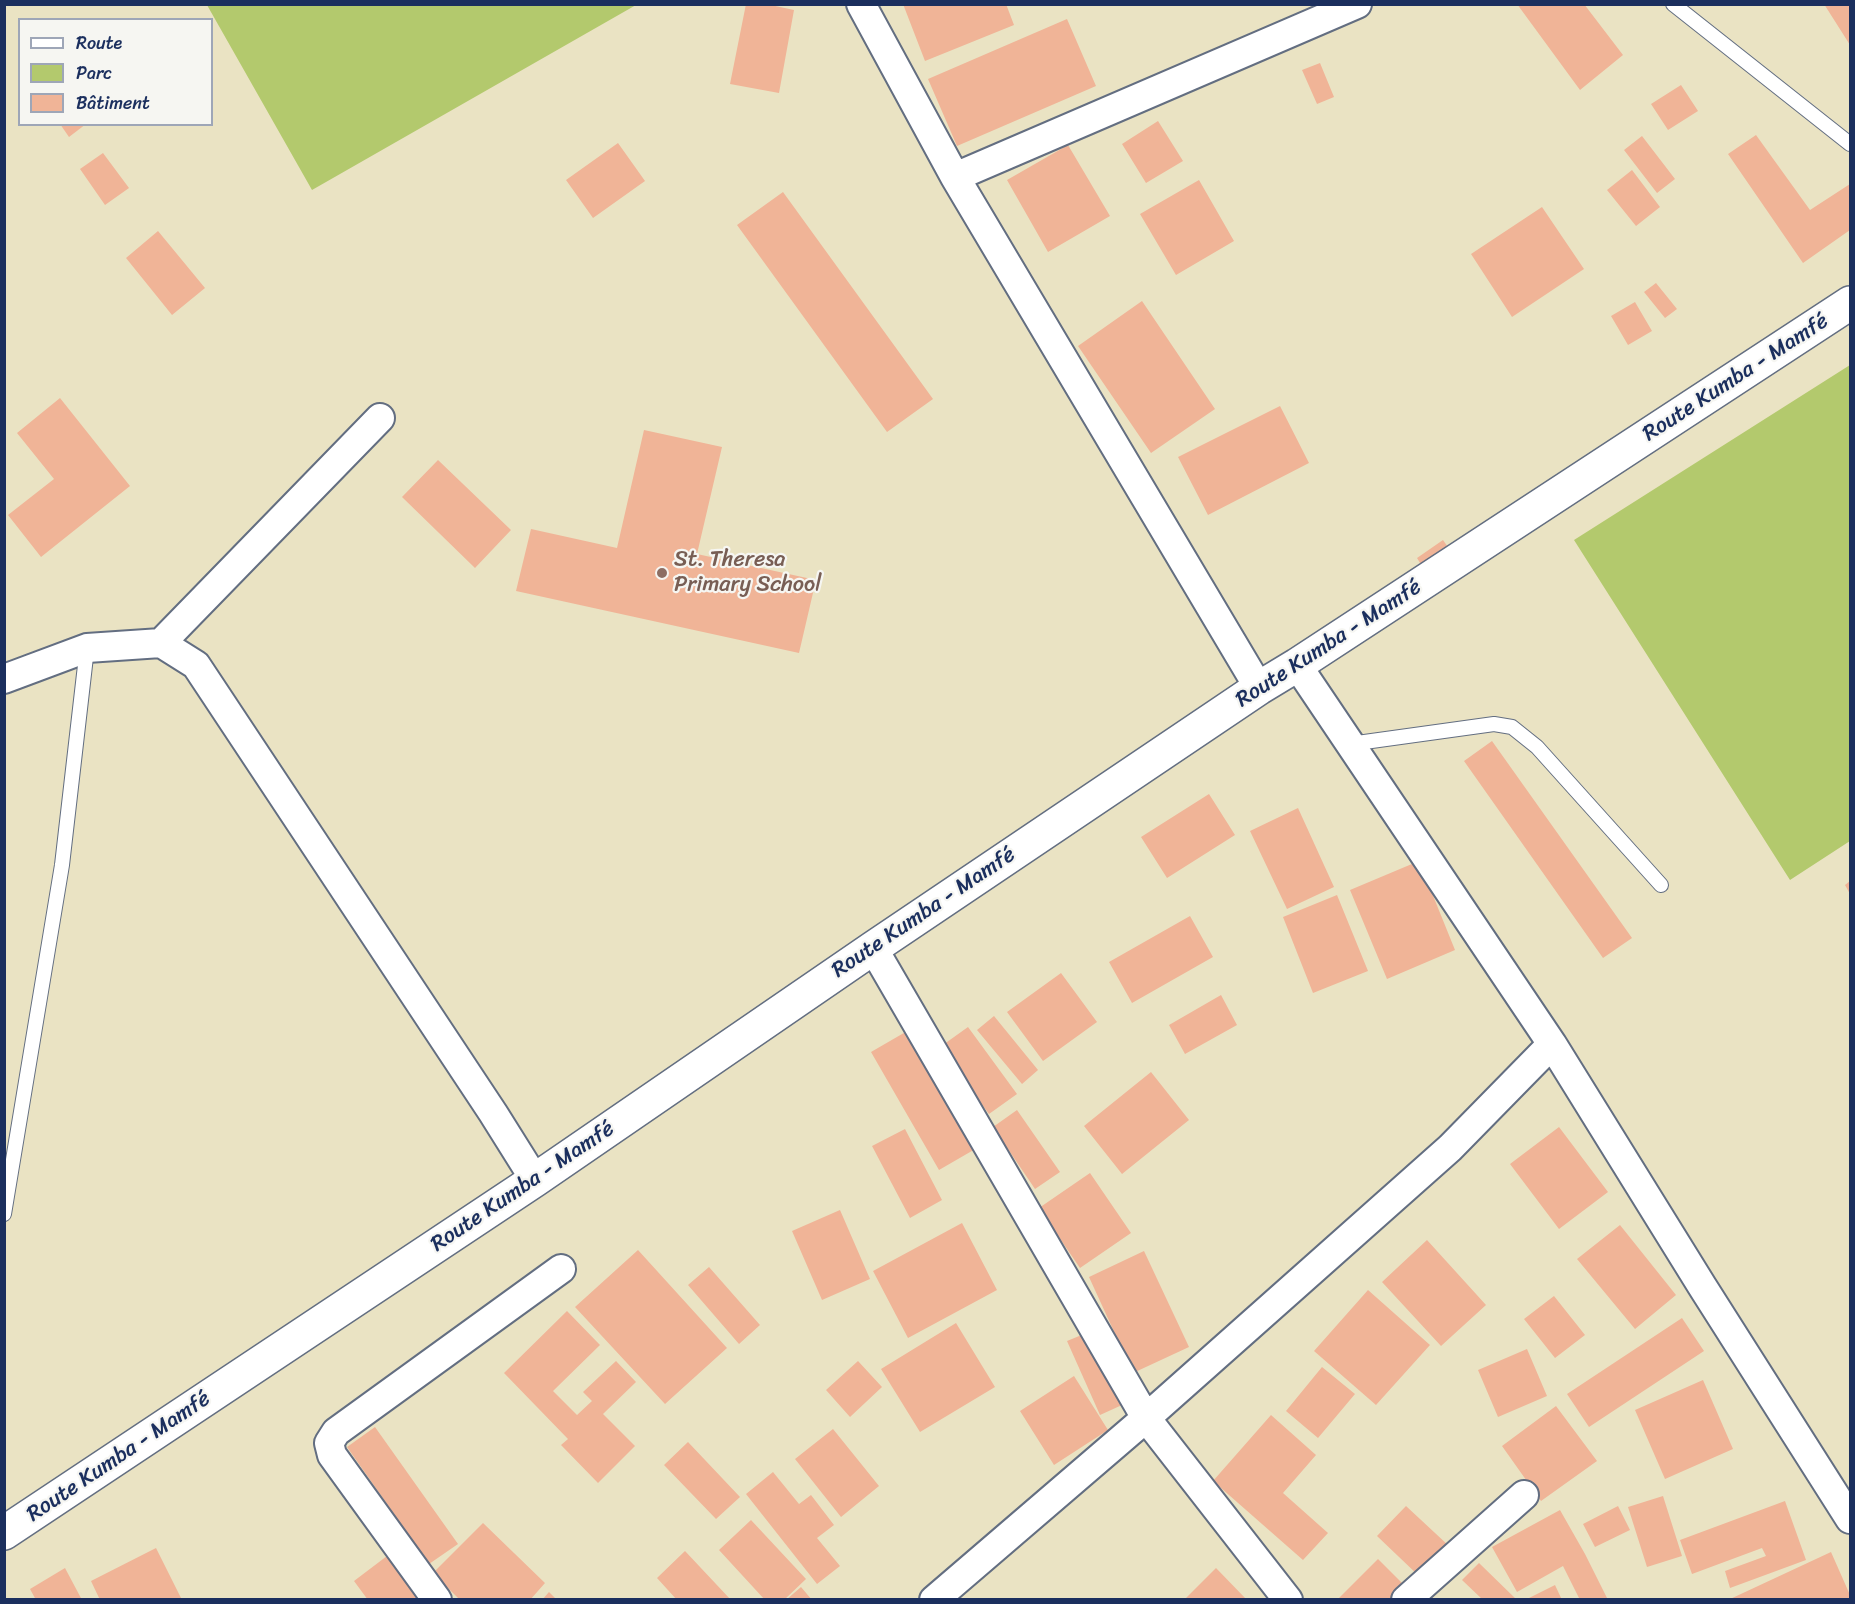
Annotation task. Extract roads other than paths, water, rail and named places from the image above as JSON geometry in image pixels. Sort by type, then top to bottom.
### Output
[{"type":"highway","name":"Route Kumba - Mamfé","points":[[4,1533],[535,1180],[873,948],[1260,688],[1851,303]]},
{"type":"street","points":[[861,4],[955,177],[1260,688]]},
{"type":"street","points":[[955,177],[1357,4]]},
{"type":"street","points":[[161,643],[380,418]]},
{"type":"street","points":[[5,678],[87,648],[161,643],[196,665],[535,1180]]},
{"type":"street","points":[[1297,666],[1552,1044],[1702,1286],[1851,1519]]},
{"type":"street","points":[[873,948],[1146,1418],[1288,1599]]},
{"type":"street","points":[[934,1599],[1146,1418],[1450,1148],[1552,1044]]},
{"type":"street","points":[[438,1599],[332,1455],[329,1443],[336,1432],[561,1269]]},
{"type":"street","points":[[1406,1599],[1524,1495]]},
{"type":"lane","points":[[1673,4],[1851,144]]},
{"type":"lane","points":[[4,1214],[62,865],[87,648]]},
{"type":"lane","points":[[1350,744],[1494,724],[1512,728],[1537,747],[1660,885]]},
{"type":"place","name":"St. Theresa Primary School","points":[[662,573]]}]
